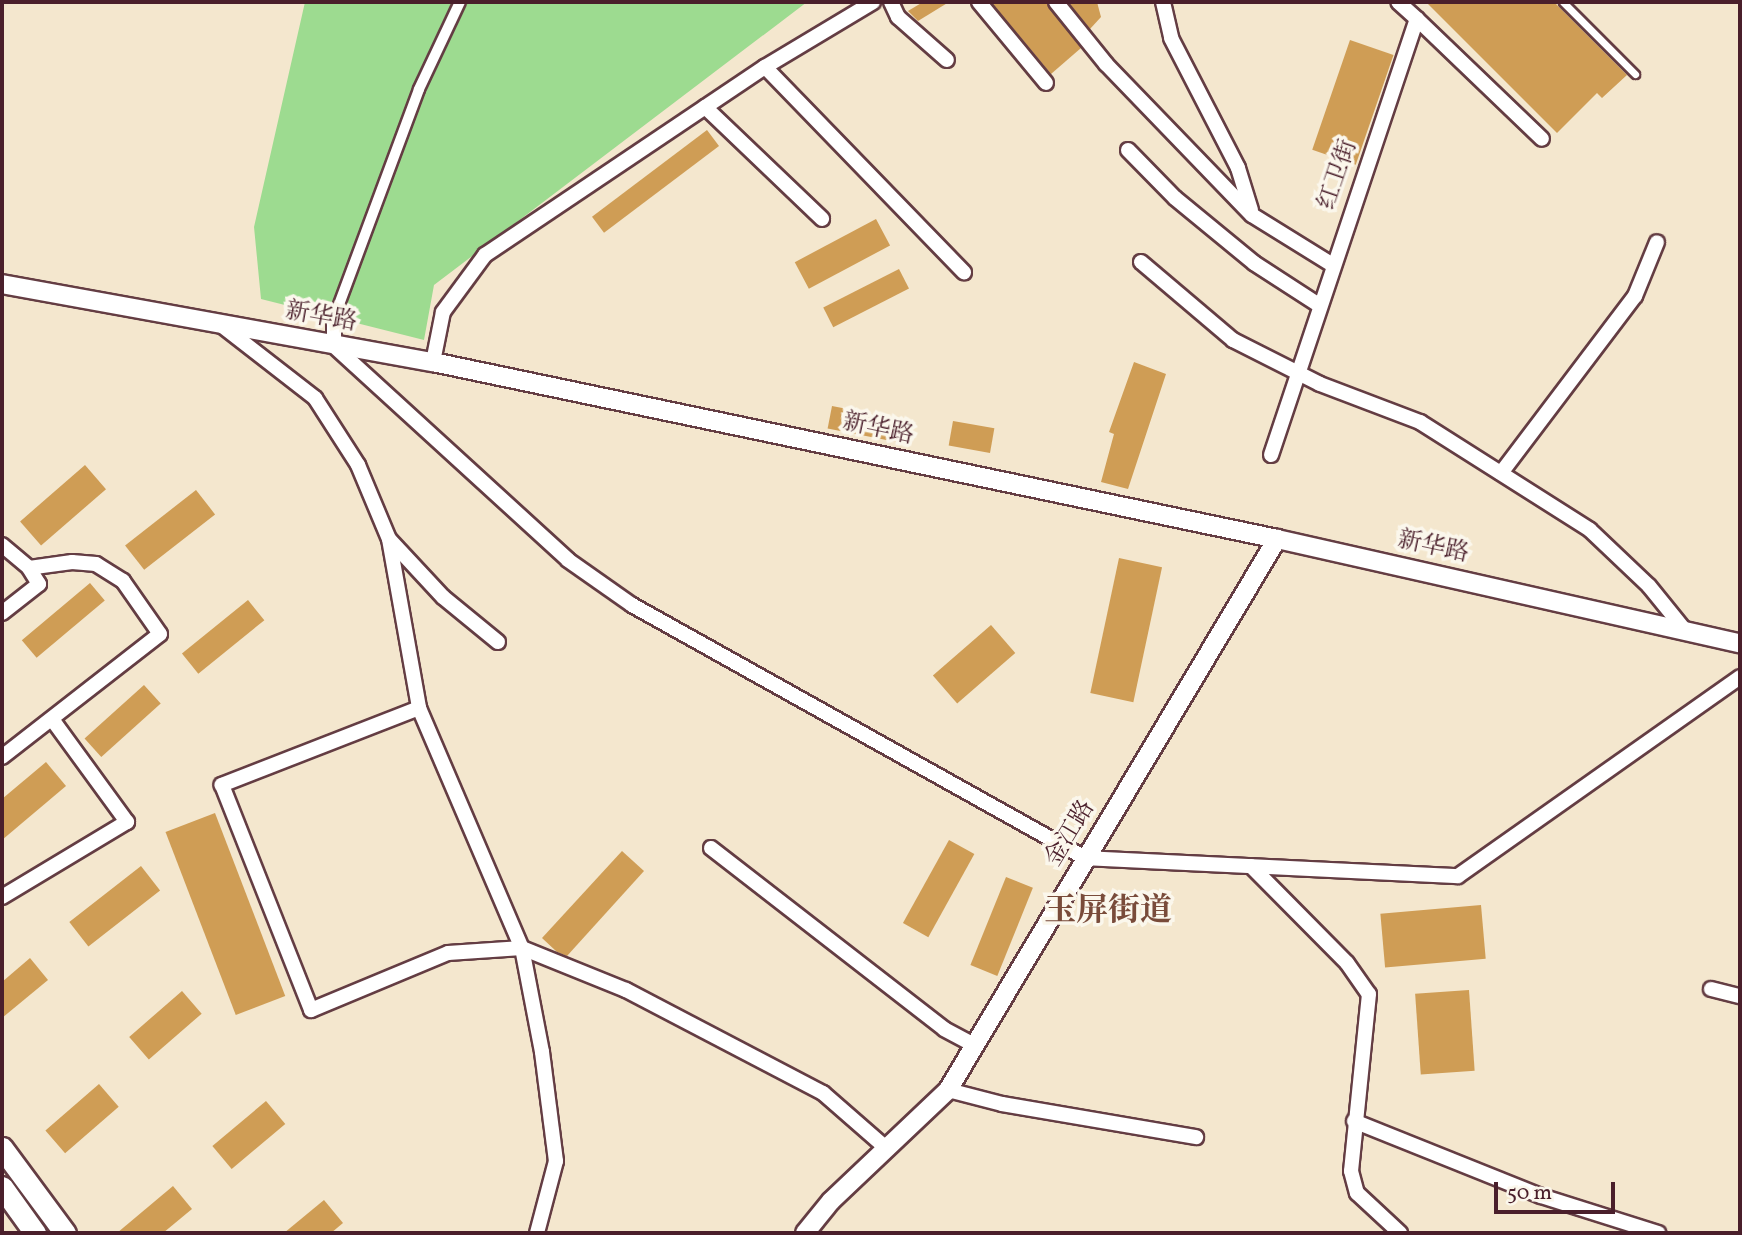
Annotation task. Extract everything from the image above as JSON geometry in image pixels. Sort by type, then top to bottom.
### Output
[{"type":"main road","points":[[2,1148],[65,1233]]},
{"type":"main road","points":[[2,1187],[35,1233]]},
{"type":"street","points":[[460,2],[419,89],[334,318],[334,346],[568,560],[632,606],[1085,858],[1458,876],[1740,677]]},
{"type":"street","points":[[433,362],[443,312],[485,255],[765,67],[873,2]]},
{"type":"street","points":[[891,2],[898,17],[947,60]]},
{"type":"street","points":[[979,2],[1046,83]]},
{"type":"street","points":[[1056,2],[1106,64],[1252,215],[1331,264]]},
{"type":"street","points":[[1163,2],[1171,38],[1238,169],[1252,215]]},
{"type":"street","points":[[1398,2],[1542,139]]},
{"type":"street","name":"红卫街","points":[[1271,455],[1331,264],[1417,19]]},
{"type":"street","points":[[765,67],[964,272]]},
{"type":"street","points":[[705,107],[822,219]]},
{"type":"street","points":[[1128,150],[1175,198],[1244,255],[1319,305]]},
{"type":"street","points":[[1501,473],[1635,296],[1657,242]]},
{"type":"street","points":[[1142,262],[1233,340],[1299,371],[1320,384],[1420,422],[1590,530],[1648,586],[1683,628]]},
{"type":"street","name":"新华路","points":[[2,284],[433,362],[1277,539],[1683,628],[1740,643]]},
{"type":"street","points":[[222,325],[315,398],[358,465],[389,539],[419,708],[522,948],[542,1052],[556,1161],[537,1233]]},
{"type":"street","points":[[389,539],[443,597],[498,642]]},
{"type":"street","name":"金江路","points":[[805,1233],[831,1201],[948,1090],[1277,539]]},
{"type":"street","points":[[2,545],[29,568],[39,584],[2,614]]},
{"type":"street","points":[[2,757],[160,634],[123,581],[96,564],[72,562],[29,568]]},
{"type":"street","points":[[419,708],[222,785],[311,1010],[448,953],[522,948],[626,990],[823,1093],[886,1149]]},
{"type":"street","points":[[2,897],[127,822],[52,719]]},
{"type":"street","points":[[711,848],[944,1029],[974,1045]]},
{"type":"street","points":[[1251,866],[1347,963],[1369,994],[1365,1067],[1354,1121],[1351,1171],[1357,1193],[1400,1233]]},
{"type":"street","points":[[1711,989],[1740,996]]},
{"type":"street","points":[[948,1090],[1002,1104],[1196,1137]]},
{"type":"street","points":[[1354,1121],[1541,1196],[1658,1233]]},
{"type":"lane","points":[[1563,2],[1635,74]]},
{"type":"green space","points":[[305,2],[807,2],[434,285],[424,340],[261,299],[254,227]]},
{"type":"building","points":[[923,2],[949,2],[918,21],[908,11]]},
{"type":"building","points":[[991,2],[1047,2],[1081,48],[1051,74]]},
{"type":"building","points":[[1068,2],[1097,2],[1101,17],[1090,29]]},
{"type":"building","points":[[1426,2],[1554,2],[1627,75],[1602,98],[1597,93],[1557,133]]},
{"type":"building","points":[[1350,40],[1393,55],[1356,165],[1312,150]]},
{"type":"building","points":[[707,130],[719,146],[604,233],[592,217]]},
{"type":"building","points":[[876,219],[890,245],[809,289],[795,262]]},
{"type":"building","points":[[899,269],[909,289],[833,327],[823,308]]},
{"type":"building","points":[[1134,362],[1166,374],[1128,489],[1101,482],[1114,434],[1109,432]]},
{"type":"building","points":[[832,406],[900,419],[895,442],[828,429]]},
{"type":"building","points":[[953,421],[994,428],[990,453],[949,446]]},
{"type":"building","points":[[85,465],[106,489],[41,546],[20,521]]},
{"type":"building","points":[[196,490],[215,514],[144,570],[125,545]]},
{"type":"building","points":[[1119,558],[1162,567],[1133,702],[1090,693]]},
{"type":"building","points":[[90,583],[105,601],[37,658],[22,640]]},
{"type":"building","points":[[248,600],[264,620],[198,674],[182,653]]},
{"type":"building","points":[[991,625],[1015,653],[957,703],[933,676]]},
{"type":"building","points":[[144,685],[161,704],[101,757],[85,739]]},
{"type":"building","points":[[46,762],[66,786],[2,840],[2,799]]},
{"type":"building","points":[[215,813],[285,996],[236,1015],[166,832]]},
{"type":"building","points":[[949,840],[974,854],[928,937],[903,923]]},
{"type":"building","points":[[622,851],[644,871],[567,956],[557,952],[542,938]]},
{"type":"building","points":[[141,866],[160,890],[88,946],[69,922]]},
{"type":"building","points":[[1006,877],[1033,888],[997,976],[970,965]]},
{"type":"building","points":[[1481,905],[1486,959],[1385,968],[1380,914]]},
{"type":"building","points":[[30,958],[48,980],[2,1018],[2,982]]},
{"type":"building","points":[[1469,990],[1475,1071],[1421,1075],[1415,994]]},
{"type":"building","points":[[182,991],[202,1014],[149,1060],[129,1037]]},
{"type":"building","points":[[99,1084],[119,1107],[65,1153],[45,1131]]},
{"type":"building","points":[[266,1101],[285,1124],[232,1169],[212,1146]]},
{"type":"building","points":[[173,1186],[192,1209],[163,1233],[117,1233]]},
{"type":"building","points":[[324,1200],[343,1223],[331,1233],[284,1233]]},
{"type":"district","name":"玉屏街道","points":[[1108,912]]}]
